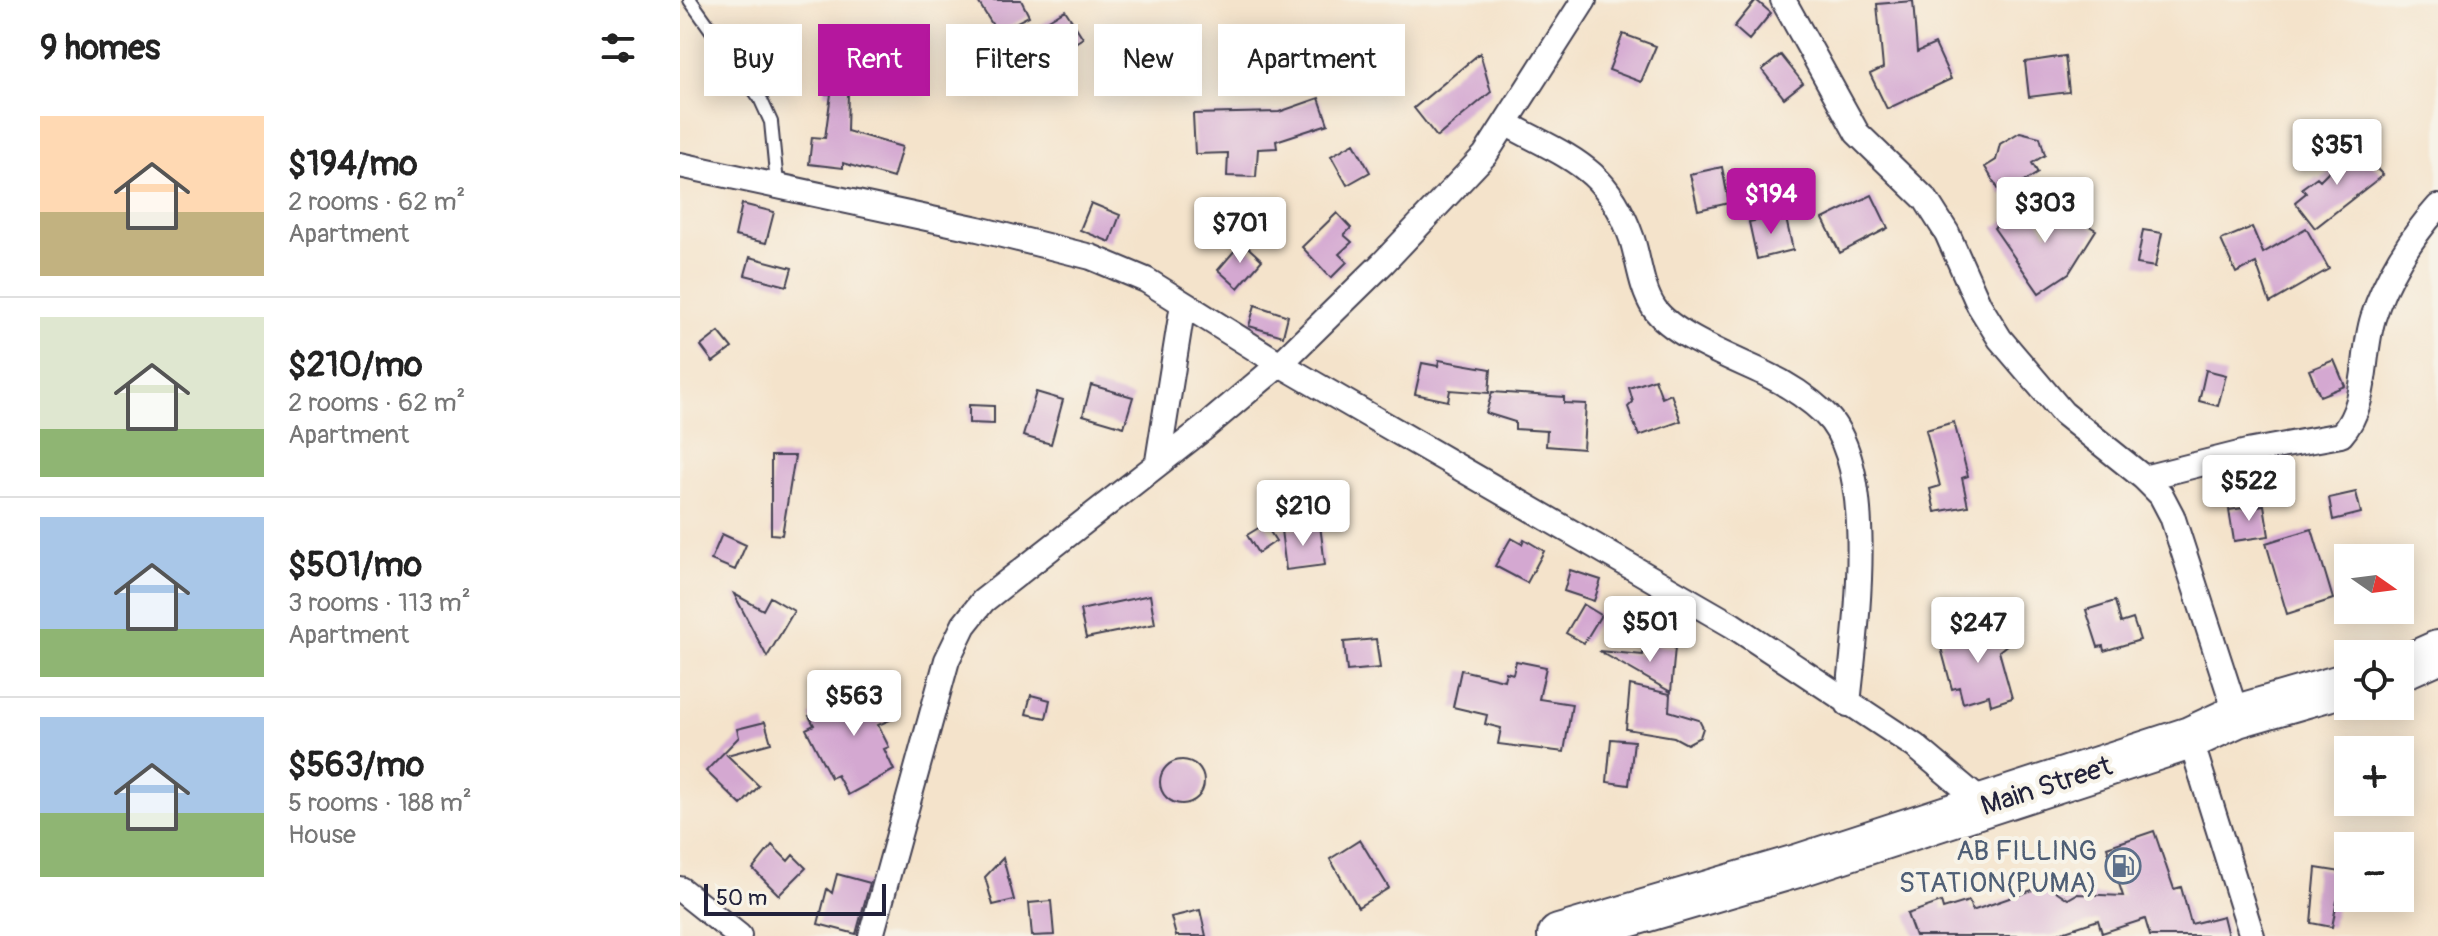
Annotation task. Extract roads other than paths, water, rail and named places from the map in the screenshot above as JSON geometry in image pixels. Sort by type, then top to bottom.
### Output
[{"type":"highway","points":[[2414,663],[2438,652]]},
{"type":"highway","name":"Main Street","points":[[1559,936],[1797,866],[2190,738],[2237,716],[2334,688]]},
{"type":"street","points":[[871,936],[934,703],[964,625],[983,601],[1204,428],[1280,364],[1393,252],[1485,155],[1584,0]]},
{"type":"street","points":[[1783,0],[1857,133],[1926,200],[1947,233],[1979,305],[2000,339],[2063,413],[2161,495],[2172,516],[2237,716]]},
{"type":"street","points":[[1507,124],[1589,170],[1610,190],[1632,238],[1655,309],[1696,339],[1783,382],[1826,415],[1836,432],[1857,491],[1860,560],[1848,704]]},
{"type":"street","points":[[680,165],[777,184],[1091,257],[1146,280],[1280,364],[1732,625],[1915,746],[1985,805]]},
{"type":"street","points":[[2144,478],[2247,452],[2341,435],[2357,409],[2372,320],[2382,294],[2438,207]]},
{"type":"street","points":[[1158,461],[1183,304]]},
{"type":"street","points":[[2190,738],[2252,936]]},
{"type":"street","points":[[680,889],[739,936]]},
{"type":"lane","points":[[690,0],[760,98],[771,122],[777,184]]},
{"type":"place","name":"AB FILLING STATION(PUMA)","points":[[2123,866]]}]
